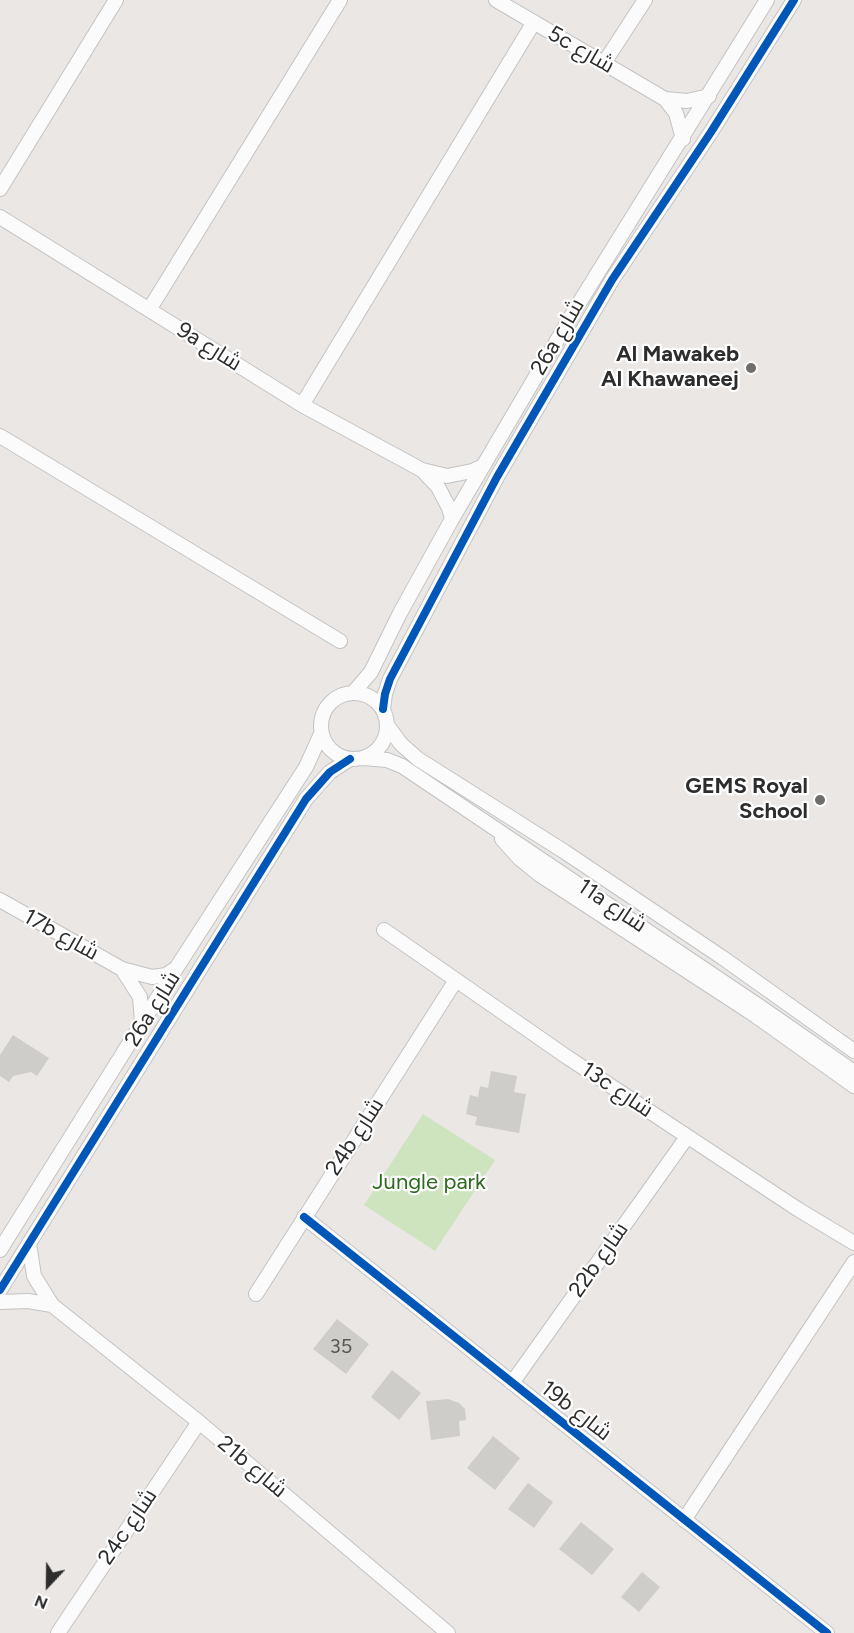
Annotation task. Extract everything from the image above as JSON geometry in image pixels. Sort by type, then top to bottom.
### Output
[{"type":"street","points":[[0,189],[116,0]]},
{"type":"street","points":[[149,310],[340,0]]},
{"type":"street","name":"5c شارع","points":[[496,0],[665,99]]},
{"type":"street","points":[[604,63],[645,0]]},
{"type":"street","name":"26a شارع","points":[[354,693],[371,672],[400,613],[452,519],[610,252],[683,139],[767,0]]},
{"type":"street","name":"26a شارع","points":[[383,709],[390,679],[497,477],[612,280],[794,0]]},
{"type":"street","points":[[302,405],[534,22]]},
{"type":"street","points":[[665,99],[687,101],[709,96]]},
{"type":"street","points":[[665,99],[676,113],[683,139]]},
{"type":"street","name":"9a شارع","points":[[0,217],[302,405],[422,470],[447,476],[472,471],[483,466]]},
{"type":"street","points":[[0,436],[340,641]]},
{"type":"street","name":"9a شارع","points":[[422,470],[438,487],[452,519]]},
{"type":"street","points":[[354,693],[370,697],[383,709],[387,734],[378,749],[357,759],[342,758],[328,748],[321,734],[321,717],[330,702],[345,694],[354,693]]},
{"type":"street","name":"11a شارع","points":[[387,725],[401,744],[418,759],[634,898],[854,1051]]},
{"type":"street","name":"26a شارع","points":[[0,1250],[177,967],[306,767],[321,734]]},
{"type":"street","name":"26a شارع","points":[[0,1290],[306,799],[330,772],[357,759]]},
{"type":"street","name":"11a شارع","points":[[357,759],[387,760],[402,766],[714,975],[854,1072]]},
{"type":"street","points":[[493,828],[519,858],[540,875],[756,1016],[854,1086]]},
{"type":"street","name":"17b شارع","points":[[0,900],[122,969],[159,976],[172,972],[177,967]]},
{"type":"street","name":"13c شارع","points":[[384,930],[687,1137],[854,1243]]},
{"type":"street","name":"17b شارع","points":[[122,969],[140,997],[142,1023]]},
{"type":"street","name":"24b شارع","points":[[256,1294],[456,981]]},
{"type":"street","name":"22b شارع","points":[[512,1383],[687,1137]]},
{"type":"street","name":"19b شارع","points":[[304,1217],[827,1633]]},
{"type":"street","name":"21b شارع","points":[[29,1243],[34,1276],[52,1305],[199,1422],[448,1633]]},
{"type":"street","points":[[684,1520],[854,1262]]},
{"type":"street","points":[[0,1302],[28,1301],[52,1305]]},
{"type":"street","name":"24c شارع","points":[[61,1628],[199,1422]]},
{"type":"street","points":[[61,1628],[75,1633]]},
{"type":"green space","name":"Jungle park","points":[[423,1114],[495,1160],[435,1251],[364,1205]]},
{"type":"building","points":[[13,1035],[49,1058],[37,1076],[31,1072],[13,1076],[9,1082],[0,1076],[0,1055]]},
{"type":"building","points":[[491,1071],[517,1076],[514,1092],[526,1094],[519,1133],[475,1125],[477,1117],[466,1114],[470,1095],[478,1097],[480,1086],[488,1088]]},
{"type":"building","points":[[337,1319],[369,1344],[346,1374],[313,1349]]},
{"type":"building","points":[[392,1370],[421,1393],[399,1420],[371,1397]]},
{"type":"building","points":[[448,1399],[459,1403],[465,1409],[466,1420],[459,1421],[460,1436],[431,1440],[426,1401]]},
{"type":"building","points":[[493,1436],[520,1458],[495,1490],[467,1468]]},
{"type":"building","points":[[528,1483],[553,1502],[534,1528],[508,1509]]},
{"type":"building","points":[[581,1522],[614,1549],[592,1575],[559,1549]]},
{"type":"building","points":[[642,1572],[660,1587],[639,1612],[621,1597]]},
{"type":"cycle path","points":[[383,709],[390,679],[497,477],[612,280],[711,132],[794,0]]},
{"type":"cycle path","points":[[0,1290],[306,799],[330,772],[350,759]]},
{"type":"cycle path","points":[[304,1217],[827,1633]]},
{"type":"place","name":"Al Mawakeb Al Khawaneej","points":[[751,368]]},
{"type":"place","name":"GEMS Royal School","points":[[820,800]]}]
